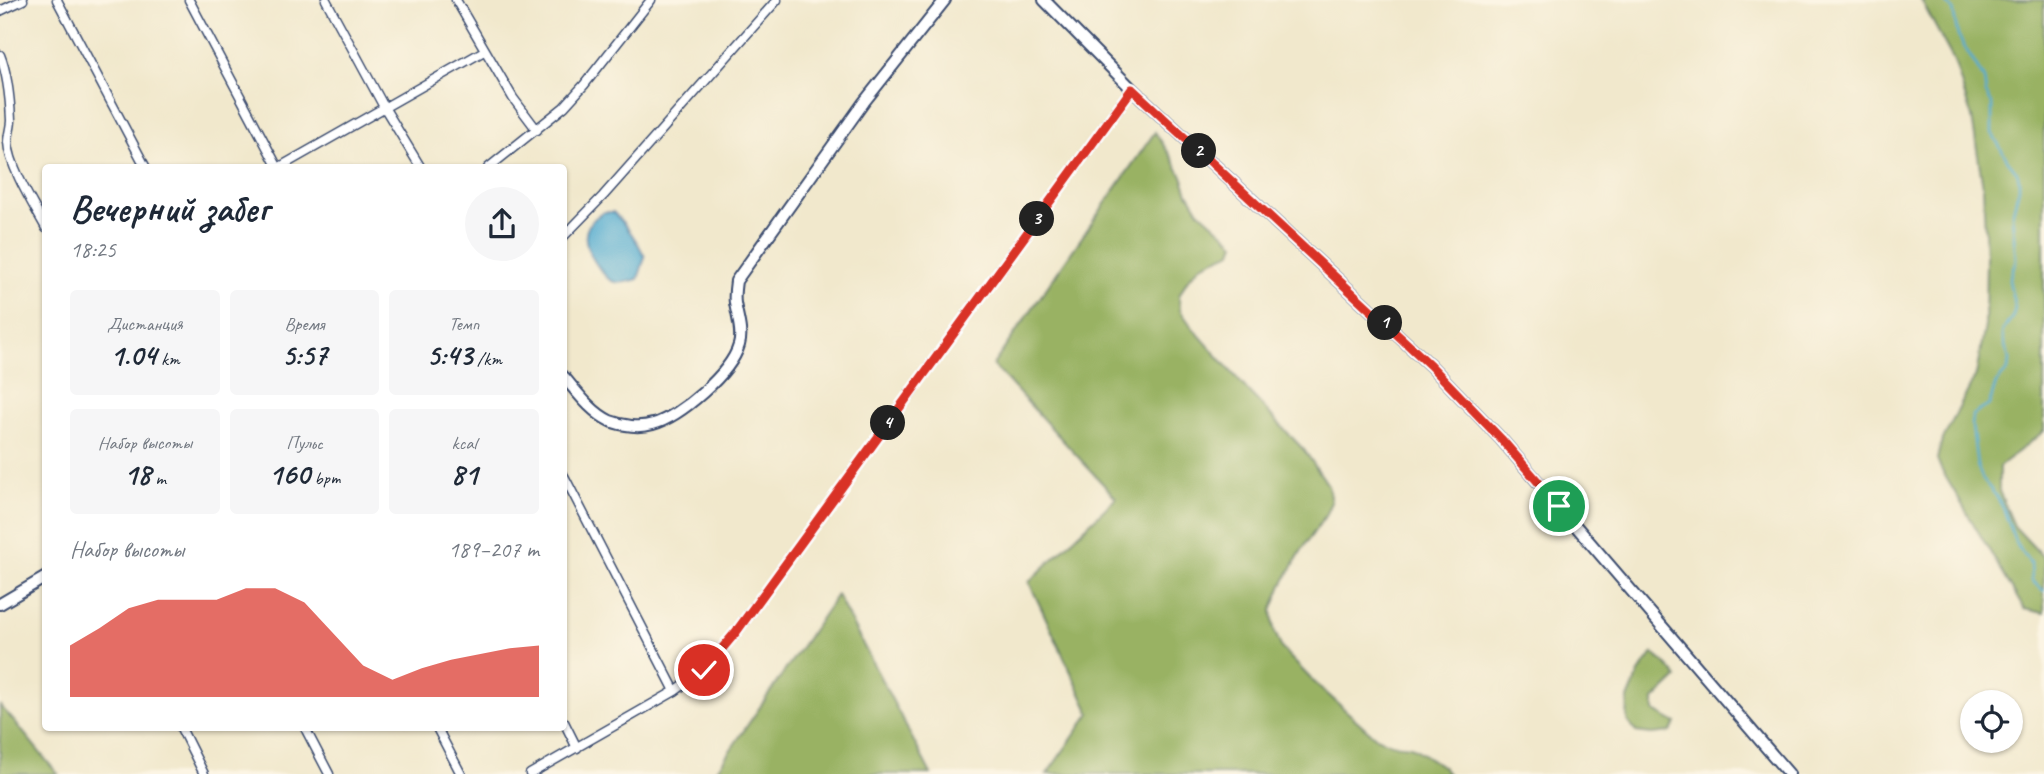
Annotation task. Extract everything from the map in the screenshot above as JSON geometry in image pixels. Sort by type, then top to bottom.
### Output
[{"type":"street","points":[[0,11],[23,0]]},
{"type":"street","points":[[57,0],[144,164]]},
{"type":"street","points":[[189,0],[276,164]]},
{"type":"street","points":[[326,0],[419,164]]},
{"type":"street","points":[[456,0],[513,98],[537,130]]},
{"type":"street","points":[[493,164],[537,130],[584,85],[651,0]]},
{"type":"street","points":[[567,233],[777,0]]},
{"type":"street","points":[[567,380],[594,410],[610,421],[631,426],[652,424],[671,416],[718,377],[739,345],[736,281],[864,102],[945,0]]},
{"type":"street","points":[[1044,0],[1132,89],[1430,365],[1501,439],[1789,774]]},
{"type":"street","points":[[285,164],[484,51]]},
{"type":"street","points":[[0,55],[5,68],[10,105],[10,157],[42,220]]},
{"type":"street","points":[[530,774],[675,691],[704,670],[736,632],[1132,89]]},
{"type":"street","points":[[567,482],[675,691]]},
{"type":"street","points":[[0,604],[42,579]]},
{"type":"street","points":[[567,728],[577,748]]},
{"type":"street","points":[[182,731],[204,774]]},
{"type":"street","points":[[307,731],[329,774]]},
{"type":"street","points":[[439,731],[461,774]]},
{"type":"green space","points":[[1921,0],[2044,0],[2044,431],[1999,467],[1999,491],[2014,526],[2044,558],[2044,613],[2024,609],[1937,459],[1941,443],[1976,375],[1985,326],[1986,256],[1983,187],[1972,118],[1954,61]]},
{"type":"green space","points":[[1155,132],[1172,158],[1199,211],[1235,243],[1232,252],[1201,265],[1186,282],[1179,296],[1180,310],[1249,392],[1304,450],[1328,485],[1331,502],[1325,516],[1282,585],[1272,611],[1274,630],[1282,649],[1374,736],[1391,744],[1411,746],[1443,767],[1448,774],[1047,774],[1090,713],[1029,582],[1116,498],[993,365]]},
{"type":"green space","points":[[837,595],[931,774],[714,774]]},
{"type":"green space","points":[[1653,653],[1677,678],[1654,700],[1654,711],[1676,723],[1670,732],[1652,734],[1636,732],[1627,721],[1628,699],[1639,673]]},
{"type":"green space","points":[[0,706],[15,722],[58,774],[0,774]]},
{"type":"water","points":[[604,212],[613,212],[642,251],[645,257],[638,279],[621,283],[611,280],[599,268],[590,253],[587,231],[595,218]]},
{"type":"waterway","points":[[1943,0],[1953,10],[1958,36],[1984,79],[1986,93],[1992,104],[1992,133],[2019,179],[2012,215],[2016,260],[2009,280],[2015,308],[2002,335],[2009,359],[2008,370],[1996,383],[1989,405],[1973,415],[1977,465],[1983,480],[2004,510],[2016,544],[2031,564],[2032,581],[2044,591]]},
{"type":"route","points":[[704,670],[736,632],[1132,89],[1430,365],[1501,439],[1559,506]]}]
